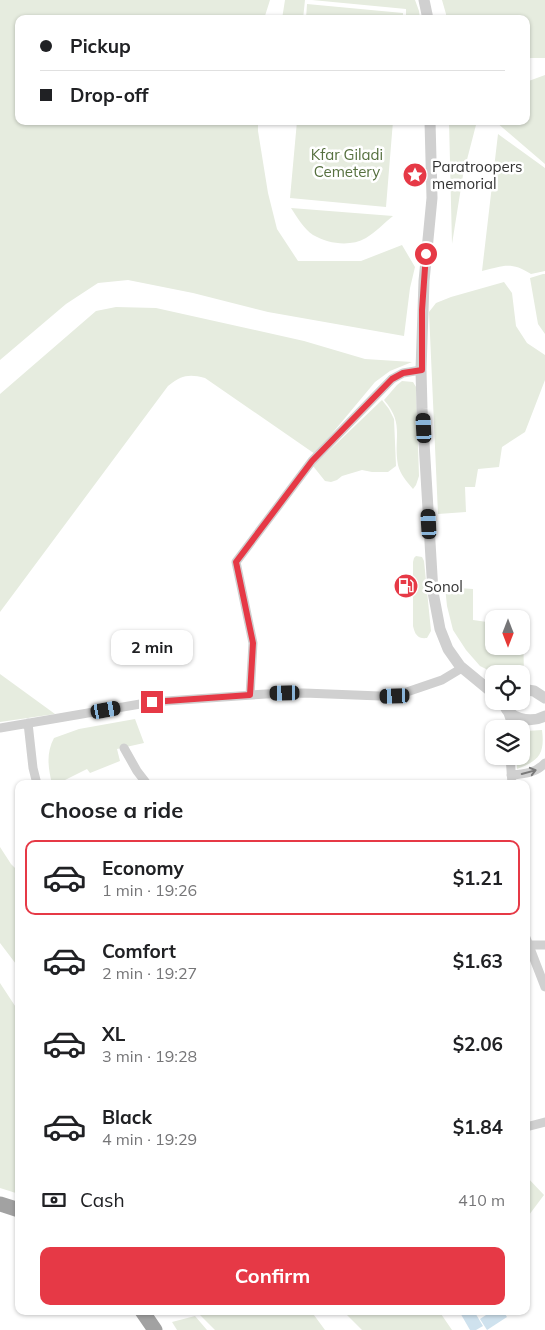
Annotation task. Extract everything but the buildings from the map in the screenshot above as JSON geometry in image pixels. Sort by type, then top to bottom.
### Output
[{"type":"highway","points":[[0,1204],[15,1209]]},
{"type":"highway","points":[[145,1315],[155,1330]]},
{"type":"street","points":[[424,0],[427,15]]},
{"type":"street","points":[[430,125],[432,198],[423,291],[422,409],[432,578],[435,605],[444,640],[462,668],[485,687]]},
{"type":"street","points":[[250,695],[253,643],[236,562],[312,461],[392,379],[403,373],[422,370]]},
{"type":"street","points":[[0,728],[152,702],[304,693],[395,696],[442,680],[462,668]]},
{"type":"street","points":[[474,678],[485,681]]},
{"type":"street","points":[[530,690],[545,698]]},
{"type":"street","points":[[510,710],[519,718],[530,720],[537,720],[545,716]]},
{"type":"street","points":[[28,723],[36,780]]},
{"type":"street","points":[[124,748],[144,780]]},
{"type":"street","points":[[510,765],[511,780],[532,772],[545,763]]},
{"type":"street","points":[[530,943],[545,945]]},
{"type":"street","points":[[530,950],[545,987]]},
{"type":"street","points":[[530,1126],[545,1122]]},
{"type":"green space","points":[[0,0],[270,0],[265,15],[15,15],[15,125],[258,125],[268,193],[277,229],[298,261],[361,261],[402,245],[415,267],[410,288],[404,336],[268,312],[193,293],[128,280],[98,283],[66,304],[0,360]]},
{"type":"green space","points":[[285,0],[305,0],[303,15],[283,15]]},
{"type":"green space","points":[[312,0],[415,0],[420,15],[406,15],[406,9]]},
{"type":"green space","points":[[442,0],[545,0],[545,58],[530,58],[530,15],[446,14]]},
{"type":"green space","points":[[307,4],[403,13],[403,15],[306,15]]},
{"type":"green space","points":[[545,75],[545,164],[500,125],[530,125],[530,81]]},
{"type":"green space","name":"Kfar Giladi Cemetery","points":[[297,125],[393,125],[386,207],[290,198]]},
{"type":"green space","points":[[449,125],[476,125],[463,175],[452,244]]},
{"type":"green space","points":[[498,134],[545,168],[545,271],[531,274],[518,267],[507,266],[482,271]]},
{"type":"green space","points":[[291,208],[393,216],[360,241],[339,243],[326,241],[313,235]]},
{"type":"green space","points":[[545,274],[545,334],[538,324],[530,278]]},
{"type":"green space","points":[[504,282],[512,293],[516,326],[527,343],[545,355],[545,380],[525,432],[502,447],[499,467],[478,469],[475,487],[465,487],[466,512],[438,514],[429,312],[436,303],[451,297]]},
{"type":"green space","points":[[116,307],[156,308],[304,341],[365,359],[412,362],[390,371],[375,382],[315,454],[205,378],[190,376],[177,380],[168,386],[0,612],[0,394],[96,311]]},
{"type":"green space","points":[[402,381],[413,382],[416,387],[419,476],[413,489],[404,478],[398,465],[396,424],[394,416],[384,400]]},
{"type":"green space","points":[[382,400],[394,419],[396,466],[388,472],[362,470],[342,476],[331,482],[325,481],[313,466]]},
{"type":"green space","points":[[416,556],[422,557],[424,561],[431,631],[427,638],[417,636],[413,626],[413,562]]},
{"type":"green space","points":[[445,587],[473,589],[473,620],[485,622],[485,655],[524,655],[524,665],[485,665],[485,668],[480,666],[466,650],[453,630],[447,606]]},
{"type":"green space","points":[[0,674],[55,714],[0,722]]},
{"type":"green space","points":[[135,719],[144,743],[117,749],[120,761],[90,773],[87,769],[65,780],[51,780],[48,760],[54,738],[79,729]]},
{"type":"green space","points":[[542,730],[543,738],[539,756],[530,763],[530,731]]},
{"type":"green space","points":[[517,765],[526,765],[517,769]]},
{"type":"green space","points":[[0,847],[15,868],[15,963],[0,943]]},
{"type":"green space","points":[[0,983],[15,1006],[15,1193],[0,1188]]},
{"type":"green space","points":[[530,1180],[544,1195],[530,1214]]},
{"type":"green space","points":[[200,1315],[314,1315],[325,1330],[215,1330]]},
{"type":"green space","points":[[347,1315],[442,1315],[452,1330],[362,1330]]},
{"type":"green space","points":[[195,1316],[207,1330],[177,1330],[172,1322]]},
{"type":"water","points":[[461,1315],[476,1315],[483,1326],[476,1330],[470,1330]]},
{"type":"water","points":[[486,1315],[506,1315],[507,1317],[487,1330],[480,1319]]},
{"type":"place","name":"Paratroopers memorial","points":[[415,175]]},
{"type":"place","name":"Sonol","points":[[406,586]]},
{"type":"route","points":[[152,702],[250,695],[253,643],[236,562],[312,461],[392,379],[403,373],[422,370],[422,310],[426,254]]}]
